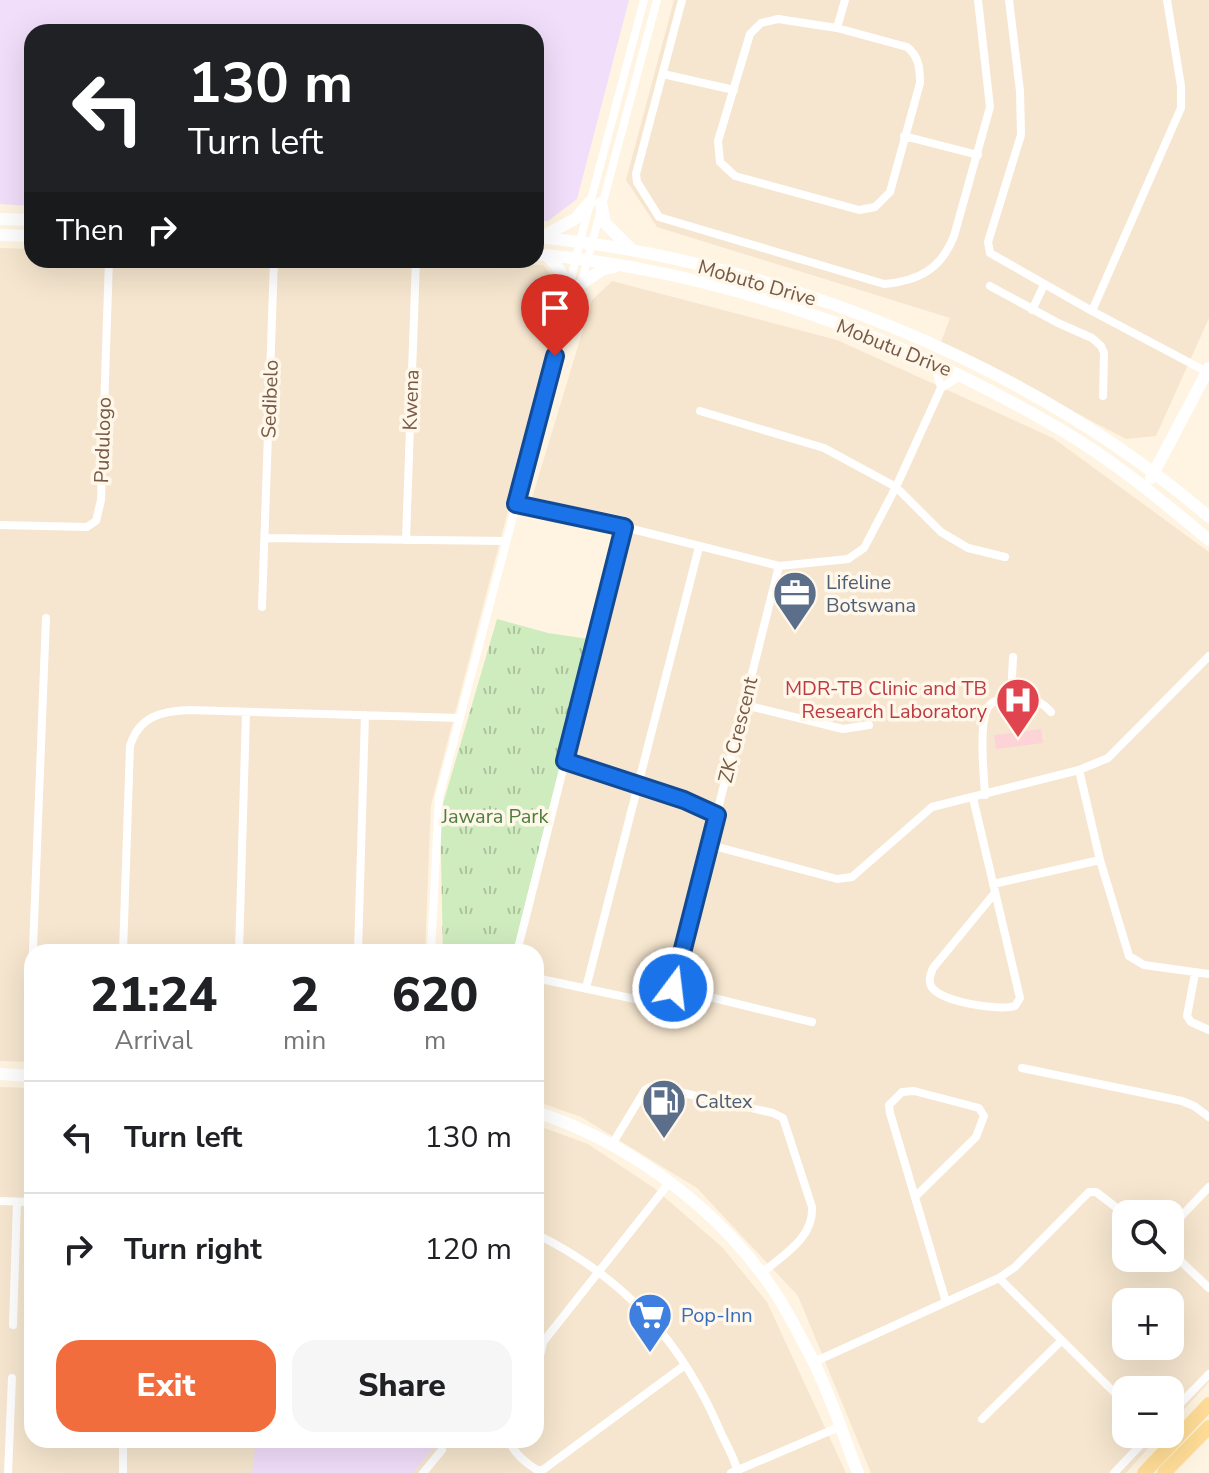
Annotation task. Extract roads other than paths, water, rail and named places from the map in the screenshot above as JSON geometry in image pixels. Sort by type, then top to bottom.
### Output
[{"type":"main road","points":[[544,235],[567,225],[596,203],[605,223],[635,251]]},
{"type":"main road","points":[[0,219],[24,220]]},
{"type":"main road","points":[[0,235],[24,236]]},
{"type":"main road","name":"Mobuto Drive","points":[[544,238],[635,251],[791,290],[878,321],[960,358],[1067,415],[1155,473],[1209,517]]},
{"type":"main road","name":"Mobutu Drive","points":[[544,254],[582,258],[671,275],[792,308],[874,337],[962,376],[1060,429],[1145,488],[1209,540]]},
{"type":"main road","points":[[544,257],[562,273],[567,283],[567,296]]},
{"type":"main road","points":[[581,284],[603,269],[625,266]]},
{"type":"main road","points":[[1145,488],[1168,451],[1208,371]]},
{"type":"main road","points":[[1134,458],[1152,457],[1168,451]]},
{"type":"main road","points":[[1168,451],[1167,473],[1173,486]]},
{"type":"main road","points":[[0,1074],[24,1076]]},
{"type":"main road","points":[[544,1115],[575,1126],[669,1183],[713,1220],[762,1273],[814,1362],[858,1473]]},
{"type":"main road","points":[[1144,1473],[1209,1404]]},
{"type":"main road","points":[[1164,1473],[1209,1427]]},
{"type":"street","points":[[596,203],[644,0]]},
{"type":"street","points":[[563,327],[581,284],[585,242],[657,0]]},
{"type":"street","points":[[682,0],[636,174],[637,182],[660,219],[875,283],[894,283],[925,274],[947,253],[990,107],[978,0]]},
{"type":"street","points":[[837,28],[845,0]]},
{"type":"street","points":[[1009,0],[1022,127],[1018,151],[988,248],[993,257],[1208,371]]},
{"type":"street","points":[[1092,311],[1181,108],[1181,86],[1167,0]]},
{"type":"street","points":[[778,19],[837,28],[907,47],[913,52],[920,71],[920,83],[890,192],[875,207],[859,210],[735,176],[720,162],[718,141],[750,34],[761,23],[778,19]]},
{"type":"street","points":[[663,74],[734,90]]},
{"type":"street","points":[[904,136],[978,155]]},
{"type":"street","points":[[431,944],[437,807],[563,327],[567,296],[582,258]]},
{"type":"street","name":"Pudulogo","points":[[0,525],[87,527],[96,521],[101,500],[109,268]]},
{"type":"street","name":"Sedibelo","points":[[262,607],[274,268]]},
{"type":"street","name":"Kwena","points":[[406,540],[416,268]]},
{"type":"street","points":[[1032,310],[1044,285]]},
{"type":"street","points":[[990,286],[1092,338],[1101,346],[1104,353],[1103,396]]},
{"type":"street","points":[[934,363],[941,388]]},
{"type":"street","points":[[516,504],[779,566],[848,559],[864,548],[941,388],[962,376]]},
{"type":"street","points":[[700,411],[824,448],[896,487],[941,532],[968,548],[1005,557]]},
{"type":"street","points":[[519,944],[624,527]]},
{"type":"street","points":[[266,538],[506,541]]},
{"type":"street","points":[[586,988],[699,547]]},
{"type":"street","name":"ZK Crescent","points":[[673,988],[779,566]]},
{"type":"street","points":[[35,944],[46,618]]},
{"type":"street","points":[[710,845],[845,880],[925,812],[940,805],[1079,770],[1108,758],[1209,656]]},
{"type":"street","points":[[1011,697],[1013,657]]},
{"type":"street","points":[[985,795],[984,715],[991,703],[1011,697],[1035,699],[1051,712]]},
{"type":"street","points":[[745,705],[843,729],[869,725]]},
{"type":"street","points":[[123,944],[132,738],[143,722],[162,712],[190,710],[459,718]]},
{"type":"street","points":[[239,944],[246,713]]},
{"type":"street","points":[[358,944],[365,715]]},
{"type":"street","points":[[565,761],[684,800],[717,815]]},
{"type":"street","points":[[1079,770],[1100,860],[1129,956],[1144,965],[1209,974]]},
{"type":"street","points":[[973,798],[994,889],[1020,998],[1015,1006],[1009,1008],[946,998],[934,990],[930,980],[933,968],[994,889],[1100,860]]},
{"type":"street","points":[[1195,973],[1188,1019],[1209,1030]]},
{"type":"street","points":[[544,980],[649,1002],[660,1001],[673,988],[812,1022]]},
{"type":"street","points":[[1022,1068],[1182,1101],[1209,1117]]},
{"type":"street","points":[[611,1146],[645,1090],[652,1086],[773,1113],[783,1118],[812,1207],[812,1222],[806,1234],[762,1273]]},
{"type":"street","points":[[915,1197],[976,1137],[984,1116],[979,1108],[914,1091],[902,1092],[891,1102],[890,1113],[946,1302]]},
{"type":"street","points":[[544,1335],[669,1183]]},
{"type":"street","points":[[1184,1213],[1209,1187]]},
{"type":"street","points":[[814,1362],[999,1278],[1015,1267],[1089,1192],[1096,1192],[1112,1204]]},
{"type":"street","points":[[0,1201],[24,1202]]},
{"type":"street","points":[[13,1325],[17,1202]]},
{"type":"street","points":[[544,1239],[599,1270],[639,1305],[706,1397],[735,1471],[839,1427]]},
{"type":"street","points":[[1184,1264],[1209,1288]]},
{"type":"street","points":[[999,1278],[1112,1390]]},
{"type":"street","points":[[982,1419],[1061,1341]]},
{"type":"street","points":[[512,1448],[532,1467],[539,1471],[544,1469],[685,1365]]},
{"type":"street","points":[[1184,1400],[1209,1374]]},
{"type":"street","points":[[8,1473],[12,1378]]},
{"type":"street","points":[[123,1448],[123,1473]]},
{"type":"street","points":[[1114,1473],[1138,1448]]},
{"type":"street","points":[[423,1473],[442,1450]]},
{"type":"place","name":"Lifeline Botswana","points":[[795,632]]},
{"type":"place","name":"MDR-TB Clinic and TB Research Laboratory","points":[[1018,739]]},
{"type":"place","name":"Caltex","points":[[664,1140]]},
{"type":"place","name":"Pop-Inn","points":[[650,1354]]},
{"type":"park label","name":"Jawara Park","points":[[495,816]]}]
